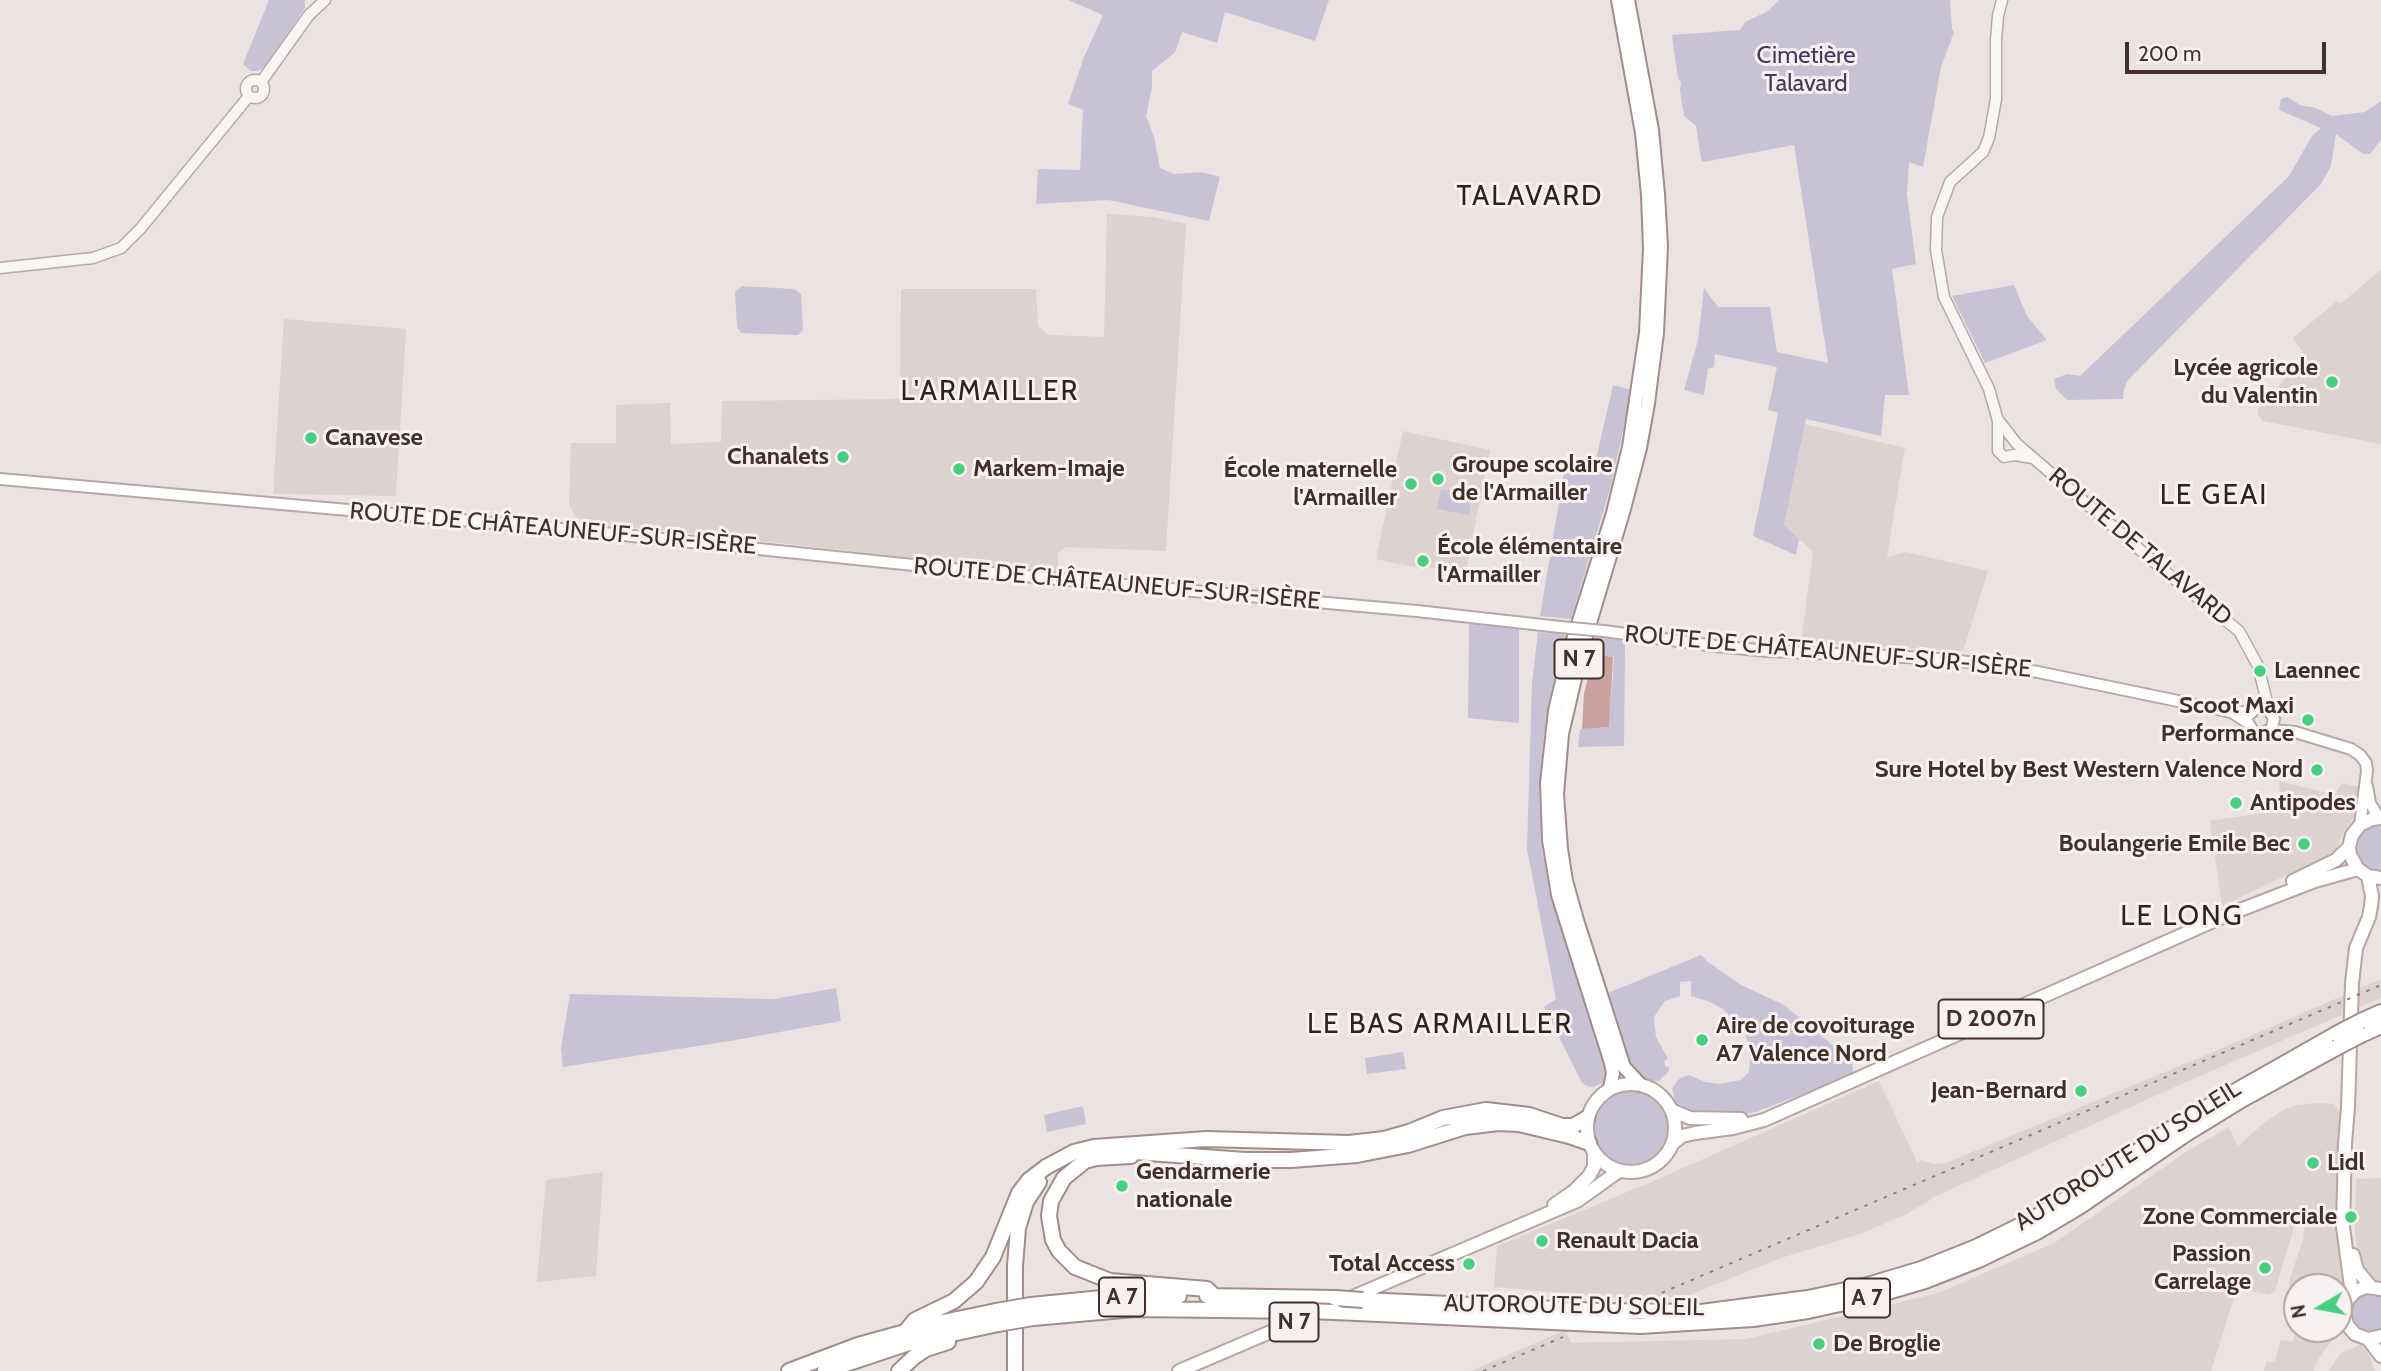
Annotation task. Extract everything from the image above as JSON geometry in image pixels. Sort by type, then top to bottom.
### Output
[{"type":"highway","name":"AUTOROUTE DU SOLEIL","points":[[1032,1312],[1135,1309],[1305,1311],[1363,1300],[1613,1312],[1689,1312],[1757,1306],[1864,1286],[1943,1261],[2031,1220],[2204,1108],[2361,1028],[2381,1012]]},
{"type":"highway","name":"AUTOROUTE DU SOLEIL","points":[[2361,1028],[2381,1026]]},
{"type":"highway","name":"AUTOROUTE DU SOLEIL","points":[[789,1371],[858,1345],[906,1331],[1132,1296],[1214,1296],[1640,1326],[1753,1320],[1808,1311],[1925,1281],[1981,1259],[2037,1232],[2186,1134],[2336,1041]]},
{"type":"highway","points":[[906,1331],[915,1320],[954,1301],[976,1282],[993,1257],[1019,1193],[1029,1180],[1046,1167],[1074,1152],[1094,1147],[1148,1142],[1244,1138],[1349,1143],[1384,1139],[1443,1118],[1486,1110],[1529,1115],[1562,1126],[1578,1124],[1587,1118]]},
{"type":"highway","points":[[1012,1371],[1018,1228],[1026,1202],[1033,1190],[1053,1170],[1078,1157],[1104,1152],[1245,1160],[1357,1155],[1408,1145],[1465,1127],[1498,1123],[1519,1124],[1569,1136],[1592,1148]]},
{"type":"highway","points":[[1147,1154],[1096,1158],[1075,1168],[1064,1178],[1051,1202],[1049,1216],[1053,1240],[1066,1260],[1095,1277],[1135,1284],[1208,1289],[1214,1296]]},
{"type":"highway","points":[[1012,1371],[1010,1263],[1014,1223],[1025,1195],[1046,1167]]},
{"type":"highway","name":"AUTOROUTE DU SOLEIL","points":[[825,1371],[895,1348],[969,1329],[997,1317]]},
{"type":"highway","points":[[899,1371],[926,1349],[958,1339],[969,1329]]},
{"type":"main road","name":"N 7","points":[[1618,0],[1636,97],[1648,195],[1647,373]]},
{"type":"main road","name":"N 7","points":[[1628,0],[1652,130],[1658,194],[1660,283],[1624,509],[1581,653],[1562,734],[1557,794],[1564,871],[1577,920],[1621,1060],[1630,1075],[1640,1084]]},
{"type":"main road","name":"N 7","points":[[1610,1088],[1613,1073],[1611,1063],[1558,895],[1549,840],[1547,783],[1555,711],[1568,656],[1613,513],[1643,403]]},
{"type":"main road","name":"ROUTE DE CHÂTEAUNEUF-SUR-ISÈRE","points":[[0,479],[584,531],[991,573],[1417,611],[1728,647],[1978,663],[2038,672],[2252,714]]},
{"type":"main road","points":[[2271,719],[2258,734],[2253,731],[2252,714],[2271,719],[2295,732],[2356,751],[2366,763],[2360,825],[2352,835],[2349,847],[2353,863],[2369,874],[2372,896],[2369,917],[2356,948],[2354,970],[2343,1227],[2349,1273]]},
{"type":"main road","points":[[2360,825],[2380,818],[2370,803],[2366,780]]},
{"type":"main road","name":"D 2007n","points":[[2227,915],[2336,860],[2349,847]]},
{"type":"main road","name":"D 2007n","points":[[1672,1144],[1682,1136],[1752,1124],[2227,915],[2315,881],[2369,874]]},
{"type":"main road","points":[[2354,970],[2369,938],[2381,902]]},
{"type":"main road","points":[[1640,1084],[1659,1093],[1671,1110],[1675,1133],[1672,1144],[1661,1161],[1633,1172],[1619,1171],[1605,1164],[1592,1148],[1587,1118],[1596,1100],[1610,1088],[1640,1084]]},
{"type":"main road","points":[[2348,1107],[2352,1247],[2357,1270],[2378,1288]]},
{"type":"main road","name":"D 2007n","points":[[1671,1110],[1683,1116],[1704,1119],[1745,1119],[1776,1114]]},
{"type":"main road","name":"N 7","points":[[1533,1221],[1574,1191],[1589,1176],[1594,1167],[1592,1148]]},
{"type":"main road","name":"N 7","points":[[1179,1371],[1577,1201],[1619,1171]]},
{"type":"main road","points":[[2353,1293],[2361,1288],[2378,1288]]},
{"type":"main road","points":[[2353,1331],[2355,1334],[2374,1337],[2381,1356]]},
{"type":"street","points":[[0,268],[93,258],[121,248],[141,228],[249,96],[247,84],[255,80],[261,82],[309,15],[325,0]]},
{"type":"street","points":[[1999,440],[2014,440],[2014,455],[2007,457],[1999,454],[1998,421],[1986,382],[1944,297],[1938,275],[1935,239],[1937,217],[1950,182],[1983,152],[1989,138],[1995,111],[1998,16],[2003,0]]},
{"type":"street","name":"ROUTE DE TALAVARD","points":[[1998,421],[2034,458],[2167,573],[2231,623],[2251,649],[2271,719]]},
{"type":"street","name":"ROUTE DE TALAVARD","points":[[2014,455],[2034,458]]},
{"type":"street","points":[[2252,714],[2261,678]]},
{"type":"shaded area","points":[[1107,214],[1154,217],[1186,224],[1166,551],[1066,547],[1058,553],[1058,573],[583,522],[574,515],[569,503],[571,443],[616,443],[616,405],[670,403],[671,444],[721,442],[722,401],[900,399],[901,289],[1036,289],[1038,326],[1048,335],[1104,337]]},
{"type":"shaded area","name":"Lycée agricole du Valentin","points":[[2381,270],[2381,444],[2263,421],[2258,415],[2258,408],[2306,357],[2293,338],[2337,301],[2340,304]]},
{"type":"shaded area","points":[[284,319],[406,329],[396,496],[273,494]]},
{"type":"shaded area","points":[[1805,424],[1905,448],[1887,557],[1906,552],[1988,571],[1963,651],[1801,643],[1813,552],[1784,525]]},
{"type":"shaded area","name":"Groupe scolaire de l'Armailler","points":[[1403,431],[1490,450],[1465,575],[1376,559]]},
{"type":"shaded area","points":[[1594,654],[1613,657],[1609,727],[1582,729],[1584,693]]},
{"type":"shaded area","points":[[2279,781],[2334,795],[2342,783],[2359,787],[2354,817],[2337,847],[2329,855],[2222,906],[2210,821],[2281,810]]},
{"type":"shaded area","points":[[2381,979],[2381,998],[2179,1085],[1936,1196],[1907,1214],[1860,1234],[1781,1258],[1685,1297],[1623,1298],[1494,1287],[1497,1246],[1649,1183],[1879,1081],[1918,1164],[1920,1160],[1935,1164],[1946,1163]]},
{"type":"shaded area","points":[[2334,1104],[2341,1114],[2336,1228],[2343,1273],[2292,1273],[2303,1240],[2305,1220],[2298,1214],[2275,1291],[2269,1295],[2237,1288],[2211,1371],[1471,1371],[1565,1330],[1571,1343],[1746,1339],[1938,1293],[2054,1243],[2189,1150],[2229,1127],[2238,1146],[2263,1124],[2285,1109],[2298,1105]]},
{"type":"shaded area","points":[[603,1172],[596,1276],[537,1282],[546,1180]]},
{"type":"shaded area","points":[[2381,1178],[2381,1282],[2373,1282],[2359,1263],[2355,1234],[2356,1179]]},
{"type":"shaded area","points":[[2281,1340],[2283,1343],[2330,1343],[2313,1371],[2264,1371],[2266,1362],[2275,1361]]},
{"type":"shaded area","points":[[2361,1344],[2375,1371],[2329,1371],[2340,1354]]},
{"type":"green space","points":[[269,0],[305,0],[305,8],[265,67],[251,71],[243,64]]},
{"type":"green space","points":[[1068,0],[1329,0],[1315,41],[1225,12],[1217,43],[1182,32],[1175,52],[1152,71],[1152,88],[1146,116],[1154,137],[1160,168],[1174,174],[1202,172],[1220,177],[1209,221],[1108,200],[1036,204],[1038,169],[1080,170],[1083,110],[1068,104],[1084,57],[1103,15]]},
{"type":"green space","name":"Cimetière Talavard","points":[[1779,0],[1950,0],[1954,32],[1941,67],[1923,167],[1909,162],[1907,194],[1916,264],[1892,269],[1909,395],[1885,395],[1881,436],[1806,419],[1784,525],[1799,539],[1796,555],[1753,536],[1778,413],[1768,410],[1777,367],[1715,354],[1714,367],[1708,369],[1704,395],[1684,390],[1698,340],[1704,288],[1718,307],[1770,307],[1777,352],[1828,363],[1794,145],[1703,162],[1696,126],[1684,116],[1672,35],[1740,30],[1745,22],[1768,11]]},
{"type":"green space","points":[[2287,97],[2300,105],[2316,108],[2332,116],[2365,112],[2381,101],[2381,140],[2370,154],[2363,154],[2336,134],[2331,166],[2321,184],[2128,380],[2123,399],[2067,400],[2056,389],[2054,379],[2067,374],[2080,376],[2289,176],[2312,136],[2321,128],[2279,110],[2281,99]]},
{"type":"green space","points":[[2014,285],[2027,316],[2047,340],[1985,363],[1952,296]]},
{"type":"green space","points":[[742,286],[794,289],[801,294],[803,330],[798,335],[741,333],[737,327],[735,292]]},
{"type":"green space","points":[[1613,385],[1632,390],[1610,489],[1571,619],[1540,616],[1565,466],[1593,473]]},
{"type":"green space","points":[[1441,489],[1472,495],[1469,515],[1437,509]]},
{"type":"green space","points":[[1469,621],[1519,628],[1519,723],[1468,718]]},
{"type":"green space","points":[[1538,632],[1566,635],[1544,734],[1539,794],[1542,849],[1548,883],[1607,1072],[1605,1082],[1593,1087],[1586,1086],[1581,1081],[1544,1007],[1556,999],[1527,849],[1532,682]]},
{"type":"green space","points":[[1592,637],[1620,640],[1625,644],[1624,746],[1578,747],[1580,729],[1609,727],[1614,657],[1589,651]]},
{"type":"green space","points":[[2381,823],[2381,872],[2372,871],[2361,863],[2356,844],[2366,828]]},
{"type":"green space","points":[[1701,955],[1741,985],[1784,1005],[1852,1061],[1853,1075],[1756,1112],[1736,1116],[1693,1115],[1676,1106],[1672,1088],[1680,1078],[1689,1075],[1705,1082],[1719,1084],[1741,1080],[1749,1072],[1751,1052],[1744,1031],[1723,1009],[1691,996],[1691,981],[1680,982],[1680,996],[1665,1001],[1654,1017],[1656,1037],[1668,1059],[1664,1061],[1669,1071],[1659,1081],[1652,1082],[1638,1076],[1630,1067],[1608,993]]},
{"type":"green space","points":[[836,988],[841,1021],[563,1067],[561,1048],[570,994],[774,999]]},
{"type":"green space","points":[[1403,1052],[1406,1069],[1367,1074],[1365,1058]]},
{"type":"green space","points":[[1631,1091],[1652,1097],[1662,1107],[1668,1128],[1662,1149],[1652,1159],[1631,1165],[1610,1159],[1600,1149],[1594,1128],[1600,1107],[1610,1097]]},
{"type":"green space","points":[[1083,1106],[1086,1124],[1047,1132],[1044,1115]]},
{"type":"green space","points":[[2366,1293],[2381,1296],[2381,1329],[2365,1332],[2353,1322],[2353,1304]]},
{"type":"railway","points":[[1652,1297],[2381,985]]},
{"type":"railway","points":[[1483,1371],[1563,1337]]},
{"type":"place","name":"Lycée agricole du Valentin","points":[[2332,382]]},
{"type":"place","name":"Canavese","points":[[311,438]]},
{"type":"place","name":"Chanalets","points":[[843,457]]},
{"type":"place","name":"Markem-Imaje","points":[[959,469]]},
{"type":"place","name":"Groupe scolaire de l'Armailler","points":[[1438,479]]},
{"type":"place","name":"École maternelle l'Armailler","points":[[1411,484]]},
{"type":"place","name":"École élémentaire l'Armailler","points":[[1423,561]]},
{"type":"place","name":"Laennec","points":[[2260,671]]},
{"type":"place","name":"Scoot Maxi Performance","points":[[2308,720]]},
{"type":"place","name":"Sure Hotel by Best Western Valence Nord","points":[[2317,770]]},
{"type":"place","name":"Antipodes","points":[[2236,803]]},
{"type":"place","name":"Boulangerie Emile Bec","points":[[2304,844]]},
{"type":"place","name":"Aire de covoiturage A7 Valence Nord","points":[[1702,1040]]},
{"type":"place","name":"Jean-Bernard","points":[[2081,1091]]},
{"type":"place","name":"Lidl","points":[[2313,1163]]},
{"type":"place","name":"Gendarmerie nationale","points":[[1122,1186]]},
{"type":"place","name":"Zone Commerciale","points":[[2351,1217]]},
{"type":"place","name":"Renault Dacia","points":[[1542,1241]]},
{"type":"place","name":"Total Access","points":[[1469,1264]]},
{"type":"place","name":"Passion Carrelage","points":[[2265,1268]]},
{"type":"place","name":"De Broglie","points":[[1819,1344]]},
{"type":"district","name":"TALAVARD","points":[[1530,197]]},
{"type":"district","name":"L'ARMAILLER","points":[[990,392]]},
{"type":"district","name":"LE GEAI","points":[[2214,496]]},
{"type":"district","name":"LE LONG","points":[[2182,917]]},
{"type":"district","name":"LE BAS ARMAILLER","points":[[1440,1025]]}]
